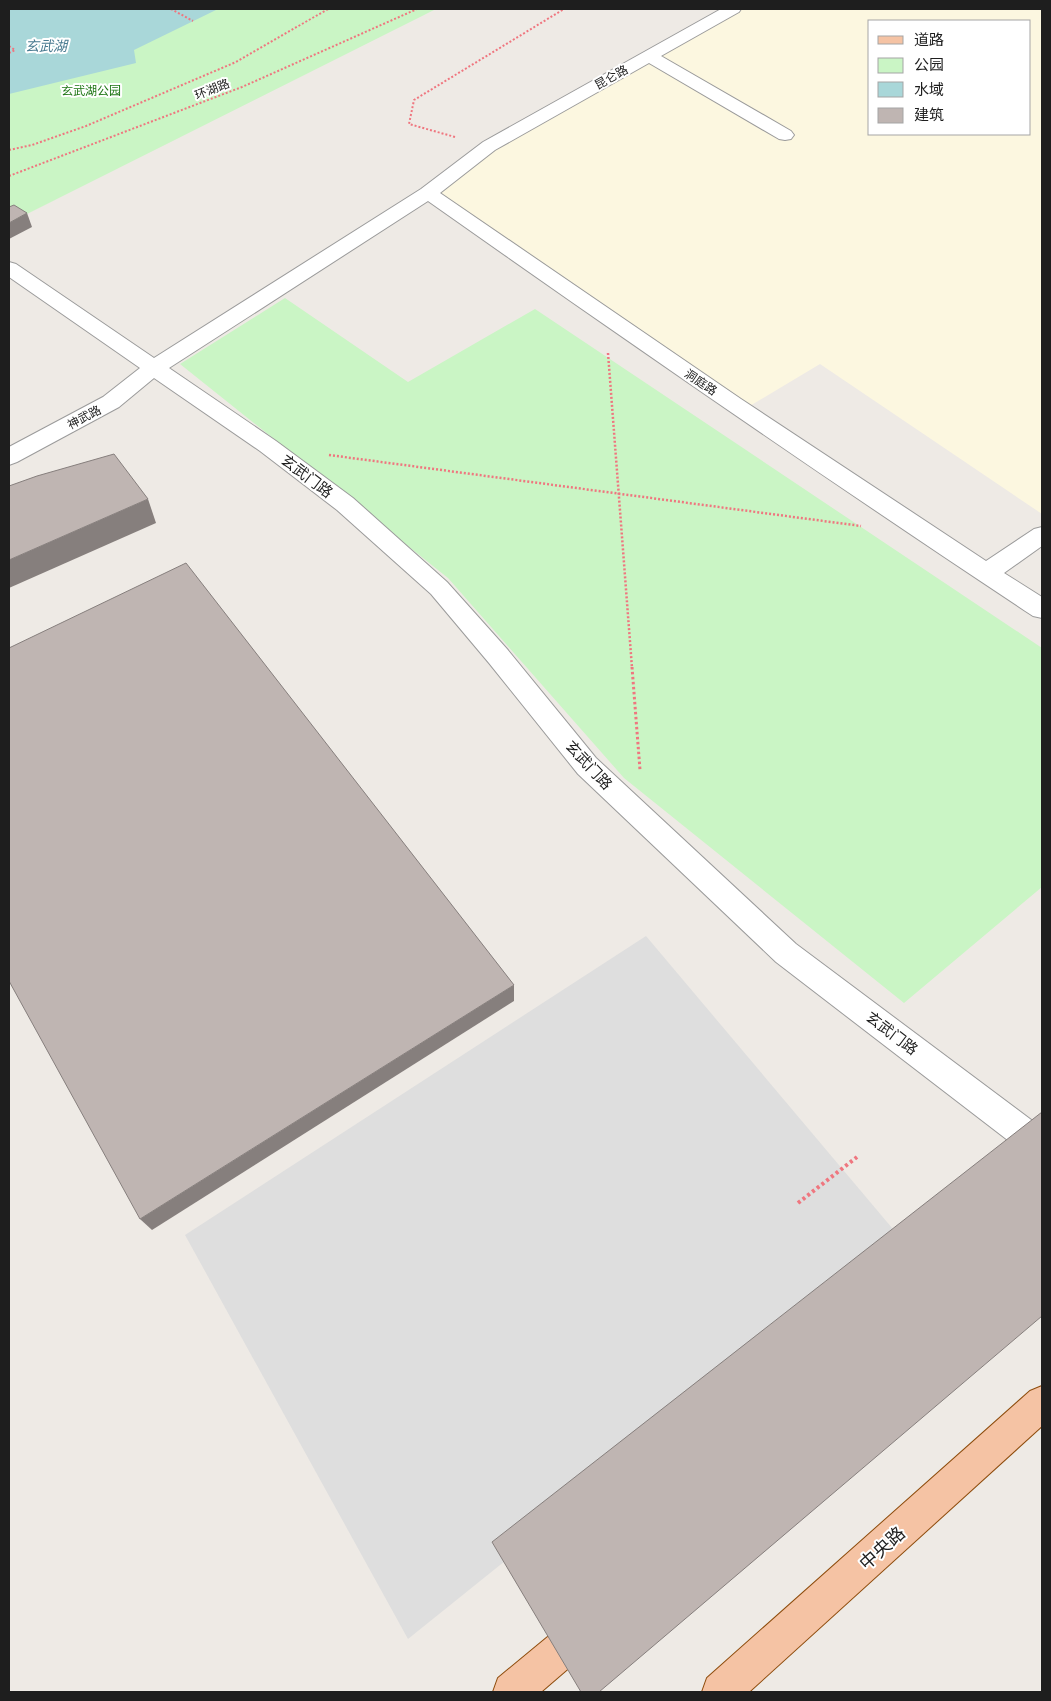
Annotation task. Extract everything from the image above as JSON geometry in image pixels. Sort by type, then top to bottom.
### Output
[{"type":"main road","name":"中央路","points":[[721,1692],[1042,1403]]},
{"type":"main road","points":[[512,1692],[610,1609]]},
{"type":"street","name":"昆仑路","points":[[489,146],[733,9]]},
{"type":"street","points":[[649,56],[785,136]]},
{"type":"street","points":[[428,193],[489,146]]},
{"type":"street","name":"洞庭路","points":[[428,193],[926,535],[1042,609]]},
{"type":"street","name":"神武路","points":[[9,457],[111,402],[153,368],[428,193]]},
{"type":"street","name":"玄武门路","points":[[9,268],[268,446],[345,504],[440,588],[587,766],[786,953],[1042,1147]]},
{"type":"street","points":[[986,573],[1042,535]]},
{"type":"path","points":[[172,9],[193,21]]},
{"type":"path","points":[[9,150],[32,145],[86,126],[236,62],[328,9]]},
{"type":"path","name":"环湖路","points":[[9,176],[242,87],[417,9]]},
{"type":"path","points":[[489,146],[409,124],[414,100],[564,9]]},
{"type":"path","points":[[9,46],[15,50],[9,53]]},
{"type":"path","points":[[605,316],[644,820]]},
{"type":"path","points":[[326,454],[866,527]]},
{"type":"path","points":[[798,1202],[857,1158]]},
{"type":"shaded area","points":[[733,9],[1037,9],[1042,11],[1042,514],[820,364],[743,410],[428,193],[489,146]]},
{"type":"shaded area","points":[[646,936],[903,1241],[408,1639],[185,1235]]},
{"type":"green space","name":"玄武湖公园","points":[[9,9],[436,9],[9,223]]},
{"type":"green space","points":[[285,298],[408,382],[535,309],[1042,648],[1042,887],[904,1003],[624,778],[448,578],[180,364]]},
{"type":"water","name":"玄武湖","points":[[9,9],[218,9],[134,50],[136,63],[9,94]]},
{"type":"building","points":[[14,205],[27,213],[9,223],[9,207]]},
{"type":"building","points":[[114,454],[148,499],[9,560],[9,486]]},
{"type":"building","points":[[186,563],[514,985],[140,1219],[9,981],[9,648]]},
{"type":"building","points":[[1042,1112],[1042,1316],[599,1692],[581,1692],[492,1542]]}]
